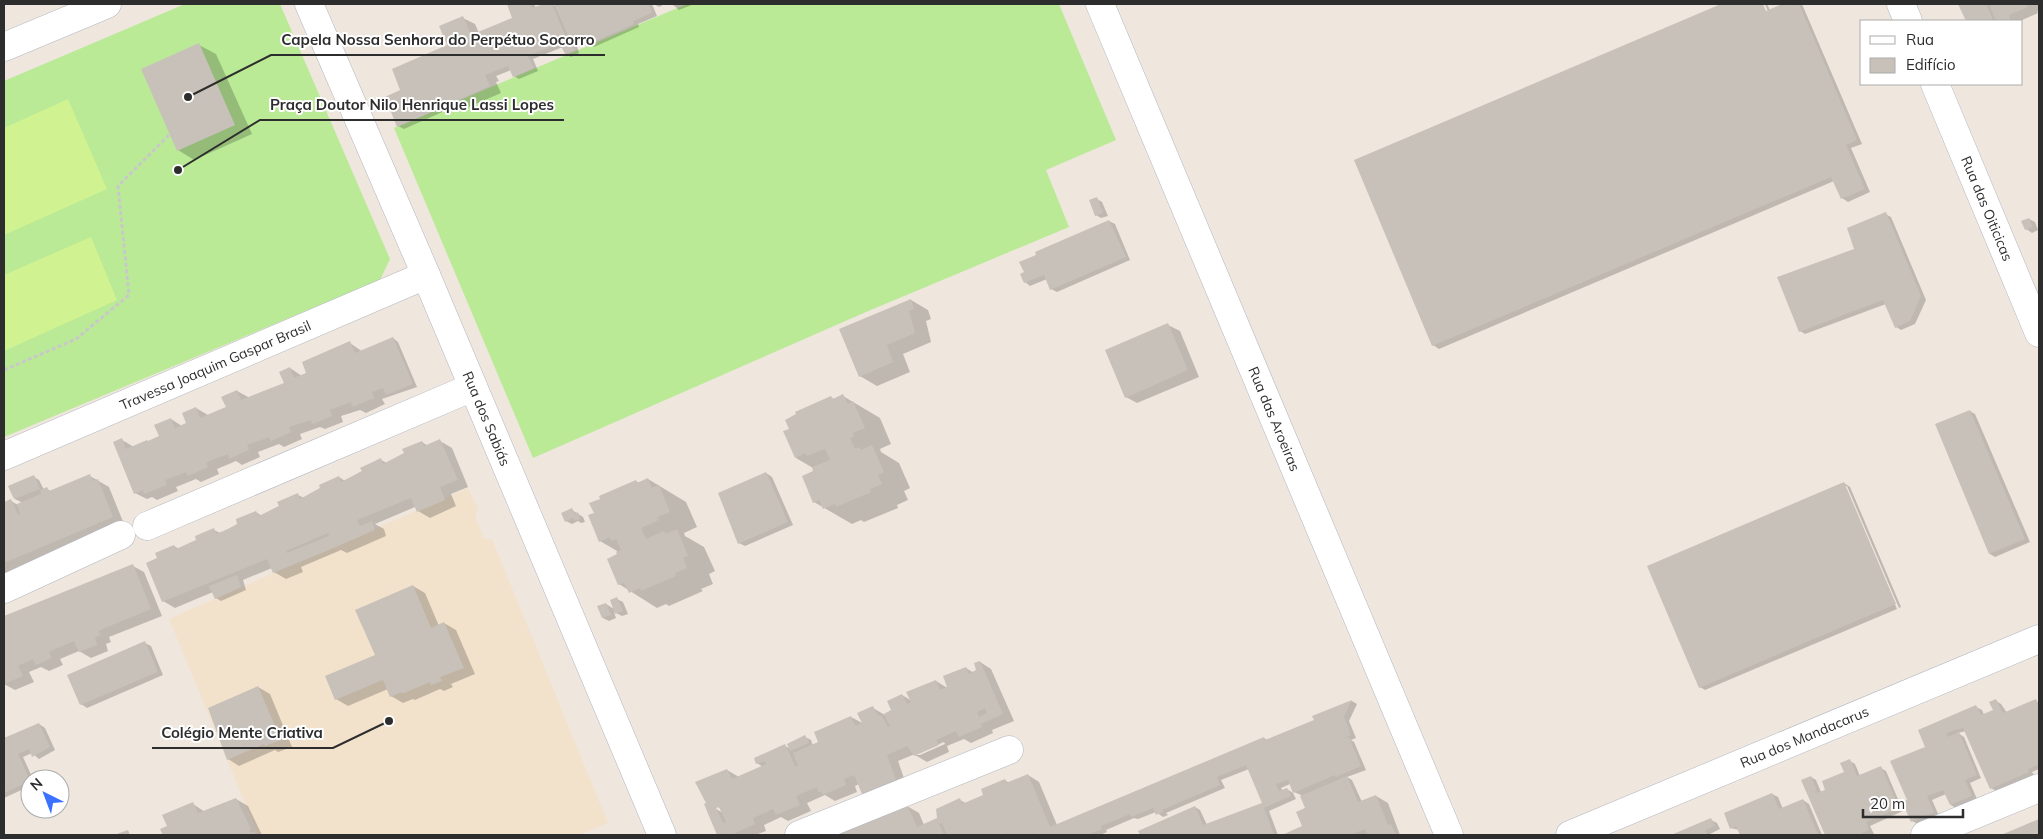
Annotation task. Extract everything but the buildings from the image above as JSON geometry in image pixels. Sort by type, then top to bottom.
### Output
[{"type":"street","points":[[4,47],[107,4]]},
{"type":"street","name":"Rua dos Sabiás","points":[[309,4],[426,275],[662,835]]},
{"type":"street","name":"Rua das Aroeiras","points":[[1100,4],[1449,835]]},
{"type":"street","points":[[1901,4],[1908,20]]},
{"type":"street","name":"Rua das Oiticicas","points":[[1935,85],[2036,317]]},
{"type":"street","name":"Travessa Joaquim Gaspar Brasil","points":[[4,456],[426,275]]},
{"type":"street","points":[[147,526],[473,387]]},
{"type":"street","points":[[4,589],[121,535]]},
{"type":"street","name":"Rua dos Mandacarus","points":[[1570,835],[2039,638]]},
{"type":"street","points":[[799,835],[1009,750]]},
{"type":"street","points":[[1925,835],[2039,788]]},
{"type":"path","points":[[4,370],[76,340],[129,295],[118,186],[170,134]]},
{"type":"shaded area","points":[[468,488],[478,509],[475,515],[484,539],[492,539],[608,823],[579,835],[258,835],[169,619]]},
{"type":"green space","points":[[185,4],[280,4],[390,259],[380,280],[4,437],[4,81]]},
{"type":"green space","points":[[687,4],[1059,4],[1116,140],[1046,170],[1069,227],[866,312],[533,458],[394,128]]},
{"type":"green space","points":[[68,99],[107,189],[4,235],[4,128]]},
{"type":"green space","points":[[91,237],[117,300],[4,351],[4,275]]},
{"type":"place","name":"Capela Nossa Senhora do Perpétuo Socorro","points":[[188,97]]},
{"type":"place","name":"Praça Doutor Nilo Henrique Lassi Lopes","points":[[178,170]]},
{"type":"place","name":"Colégio Mente Criativa","points":[[389,721]]}]
